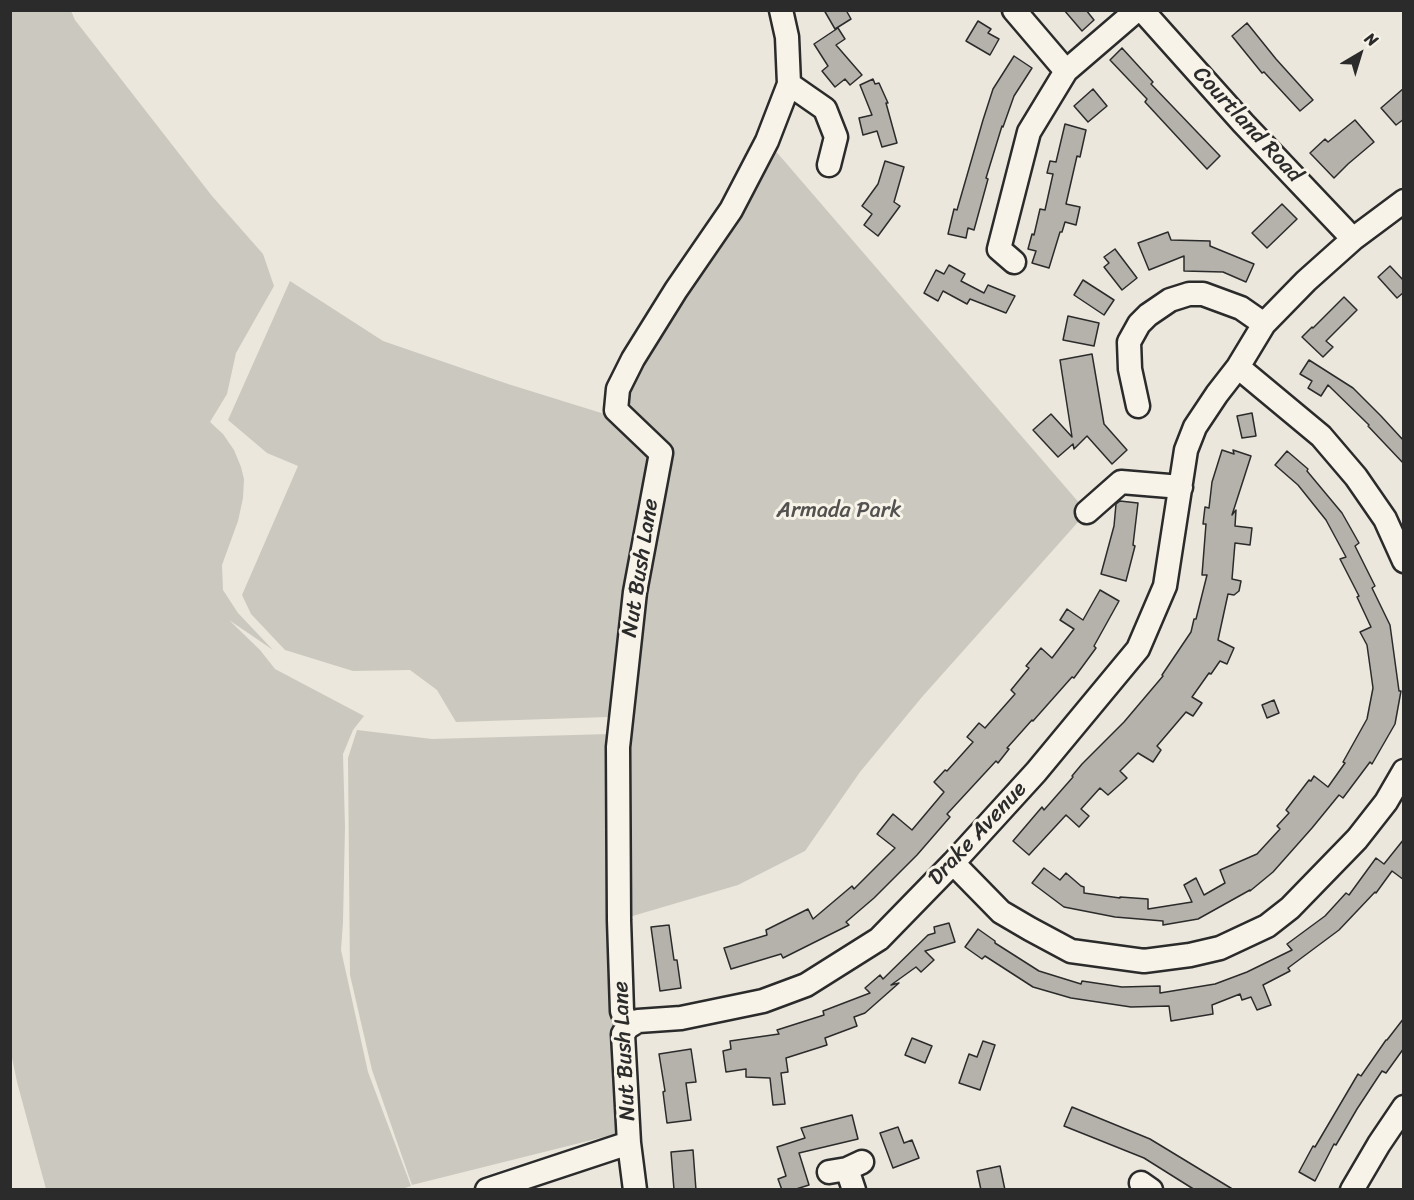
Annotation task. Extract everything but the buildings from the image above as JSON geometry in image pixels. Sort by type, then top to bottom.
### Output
[{"type":"street","name":"Nut Bush Lane","points":[[635,1190],[629,1143],[623,1034],[628,1027],[622,1011],[618,747],[635,592],[661,453],[616,410],[618,389],[633,359],[676,290],[731,210],[767,141],[789,84],[787,37],[781,10]]},
{"type":"street","points":[[1014,10],[1066,70]]},
{"type":"street","points":[[998,254],[1029,132],[1066,70],[1139,10]]},
{"type":"street","name":"Courtland Road","points":[[1139,10],[1353,239]]},
{"type":"street","points":[[789,84],[825,109],[836,137],[829,165]]},
{"type":"street","name":"Drake Avenue","points":[[628,1027],[638,1021],[681,1018],[763,1001],[807,985],[879,939],[953,862],[1036,771],[1138,649],[1166,586],[1186,450],[1195,426],[1216,394],[1238,367],[1264,324],[1306,281],[1353,239],[1404,201]]},
{"type":"street","points":[[1138,406],[1130,369],[1129,342],[1139,324],[1170,300],[1189,294],[1203,294],[1241,308],[1264,324]]},
{"type":"street","points":[[1238,367],[1321,436],[1356,477],[1385,519],[1404,561]]},
{"type":"street","points":[[1087,513],[1121,482],[1181,487]]},
{"type":"street","points":[[953,862],[1000,912],[1071,951],[1144,961],[1190,955],[1220,948],[1267,926],[1290,909],[1357,839],[1386,802],[1404,771]]},
{"type":"street","points":[[1352,1190],[1404,1107]]},
{"type":"street","points":[[487,1190],[629,1143]]},
{"type":"green space","points":[[10,11],[71,11],[75,20],[212,196],[263,254],[274,286],[236,353],[227,394],[210,422],[223,434],[234,450],[244,479],[238,521],[222,565],[223,590],[238,613],[273,650],[229,620],[260,650],[275,669],[364,716],[353,730],[343,754],[345,827],[341,950],[368,1072],[411,1186],[402,1189],[46,1189],[10,1048]]},
{"type":"green space","name":"Armada Park","points":[[767,141],[1087,512],[922,697],[860,772],[805,851],[738,885],[619,920],[618,747],[661,453],[616,410]]},
{"type":"green space","points":[[290,281],[383,341],[611,416],[652,458],[609,717],[456,722],[437,690],[410,670],[353,671],[285,650],[251,614],[242,595],[298,466],[267,453],[228,420]]},
{"type":"green space","points":[[357,730],[432,739],[610,734],[609,902],[620,1133],[412,1185],[372,1070],[350,975],[348,758]]}]
